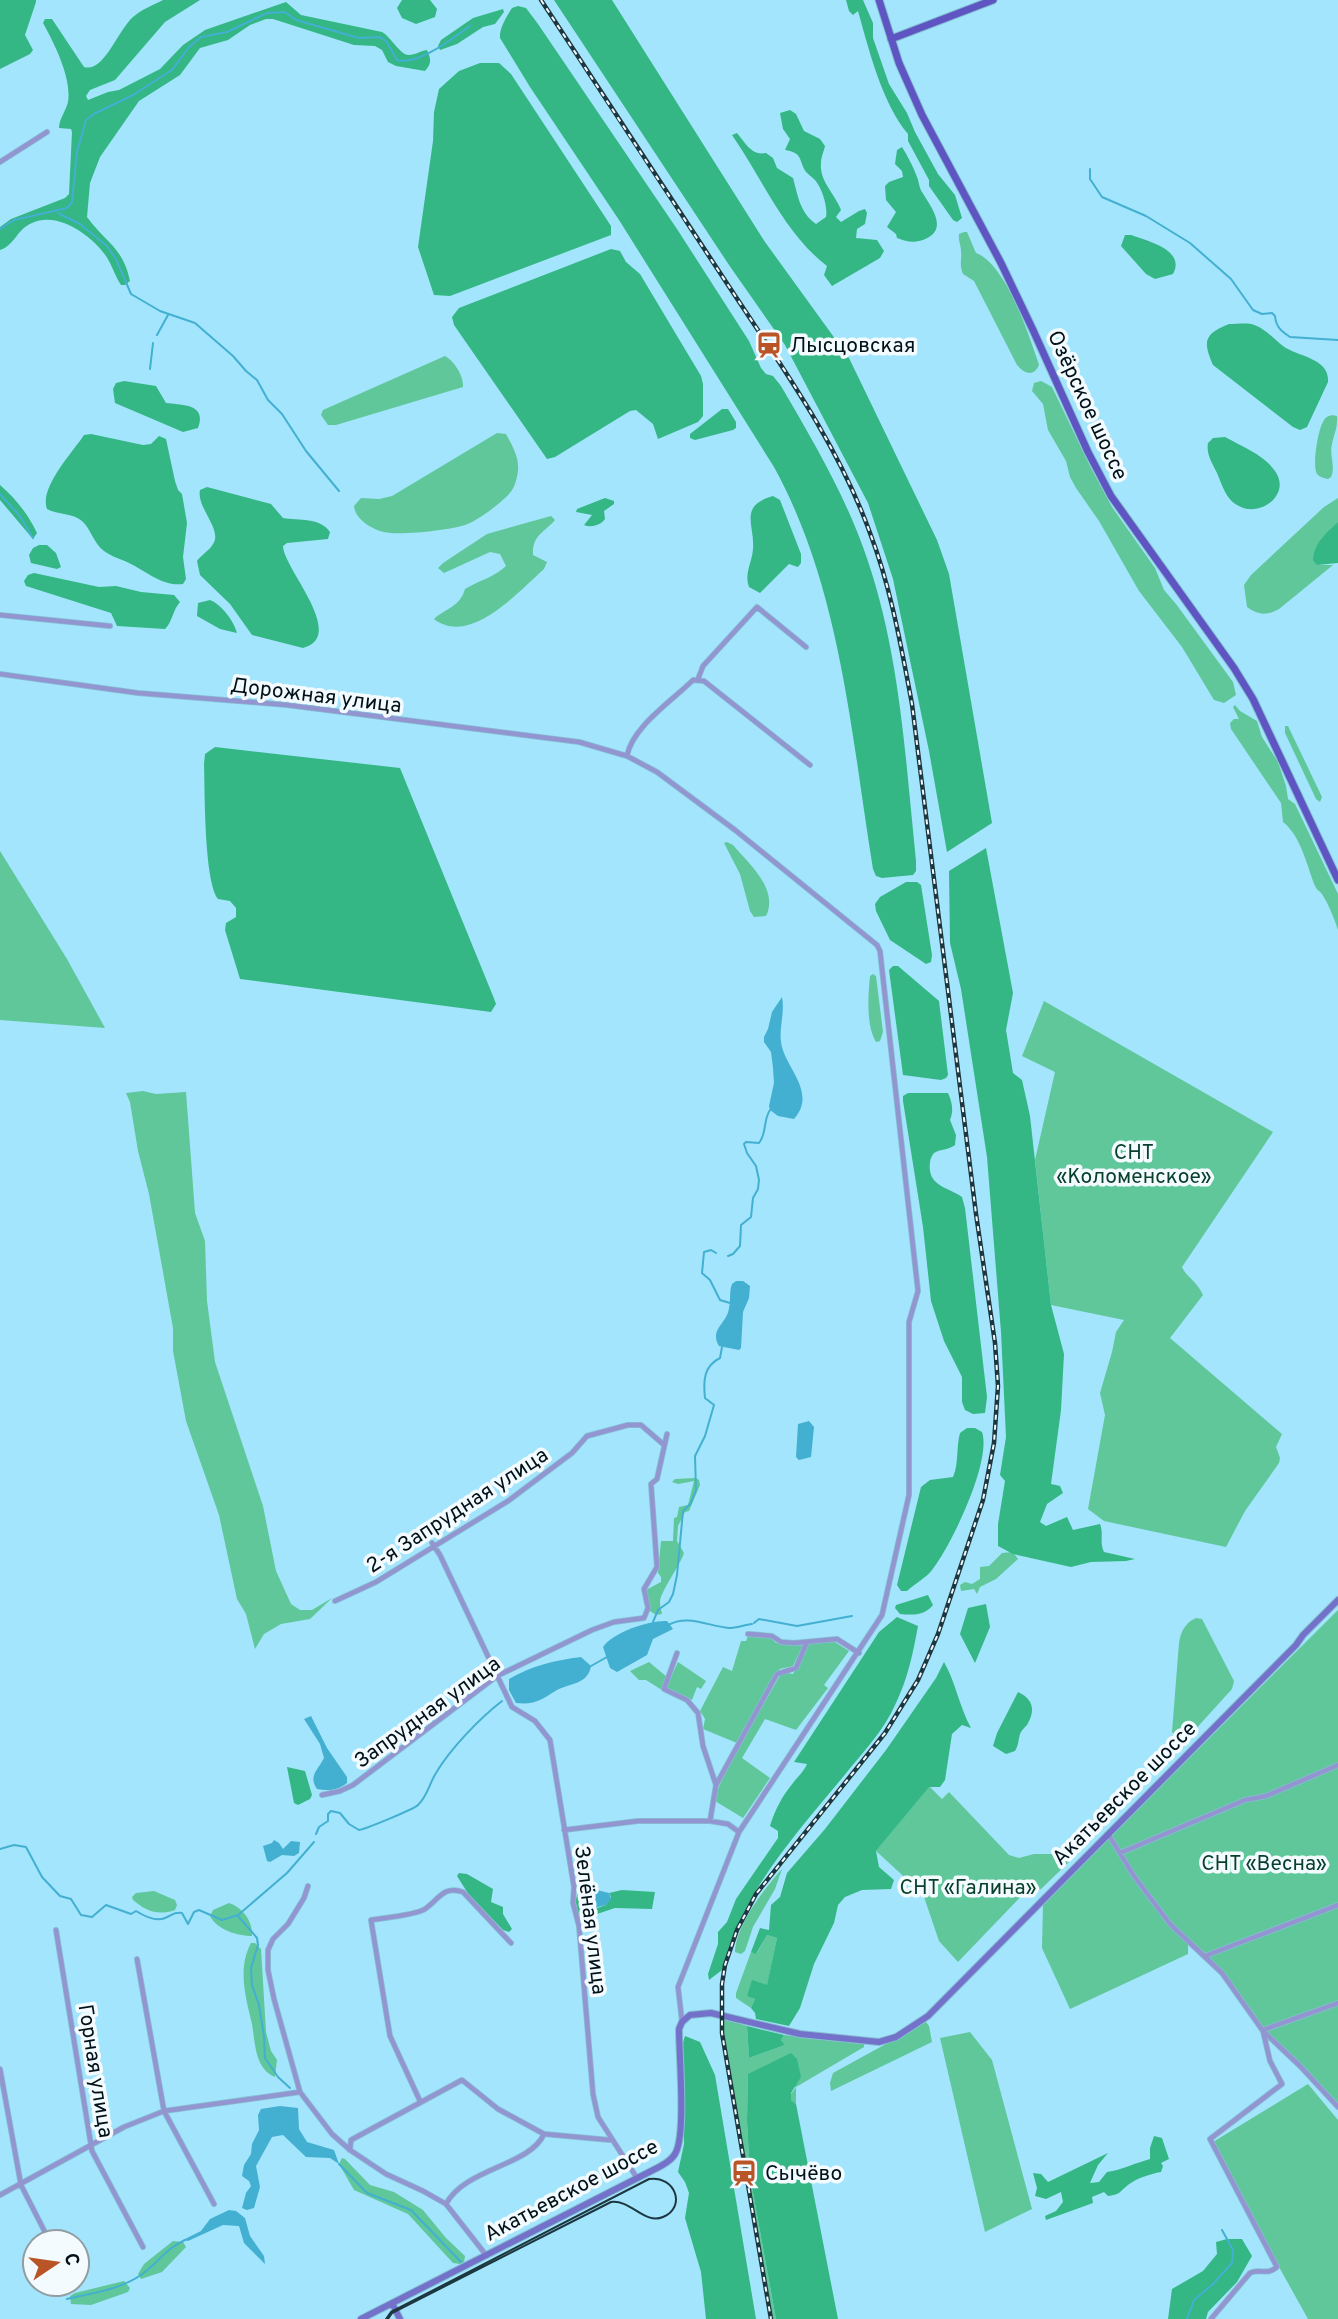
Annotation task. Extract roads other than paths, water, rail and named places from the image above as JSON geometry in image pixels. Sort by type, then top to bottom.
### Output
[{"type":"main road","name":"Озёрское шоссе","points":[[879,0],[899,64],[922,115],[1001,263],[1111,496],[1234,668],[1253,699],[1338,880]]},
{"type":"main road","points":[[891,39],[993,0]]},
{"type":"main road","name":"Акатьевское шоссе","points":[[360,2319],[669,2161],[677,2151],[681,2108],[678,2029],[690,2015],[711,2013],[800,2034],[879,2042],[905,2032],[928,2016],[1338,1600]]},
{"type":"main road","points":[[392,2303],[400,2319]]},
{"type":"street","points":[[0,163],[47,132]]},
{"type":"street","points":[[698,679],[702,666],[757,607],[806,647]]},
{"type":"street","points":[[0,615],[110,626]]},
{"type":"street","name":"Дорожная улица","points":[[0,674],[138,693],[287,705],[579,743],[627,756],[657,772],[736,830],[872,939],[880,951],[918,1291],[909,1322],[909,1495],[882,1615],[739,1832],[678,1987],[682,2022]]},
{"type":"street","points":[[627,756],[637,733],[693,680],[698,679],[810,765]]},
{"type":"street","name":"2-я Запрудная улица","points":[[335,1601],[376,1582],[508,1500],[572,1453],[587,1436],[641,1424],[663,1445]]},
{"type":"street","name":"Запрудная улица","points":[[322,1795],[353,1785],[497,1676],[592,1630],[614,1622],[644,1618],[648,1608],[645,1589],[657,1567],[650,1485],[657,1479],[667,1434]]},
{"type":"street","name":"Зелёная улица","points":[[433,1545],[512,1707],[535,1721],[550,1740],[574,1887],[573,1903],[579,1926],[593,2094],[598,2117],[637,2178]]},
{"type":"street","points":[[748,1634],[772,1636],[781,1642],[807,1643],[837,1639],[859,1653]]},
{"type":"street","points":[[710,1821],[716,1785],[777,1674],[796,1668],[807,1643]]},
{"type":"street","points":[[677,1653],[664,1689],[687,1700],[698,1713],[703,1746],[716,1785]]},
{"type":"street","points":[[1120,1853],[1245,1800],[1266,1796],[1338,1765]]},
{"type":"street","points":[[564,1830],[638,1821],[710,1821],[728,1824],[739,1832]]},
{"type":"street","points":[[1110,1836],[1134,1876],[1170,1924],[1222,1973],[1263,2031],[1338,2107]]},
{"type":"street","points":[[308,1886],[288,1924],[272,1939],[268,1950],[268,1970],[274,1999],[300,2092],[332,2134],[350,2150],[386,2174],[446,2204],[486,2255]]},
{"type":"street","points":[[420,2101],[390,2036],[371,1920],[424,1910],[435,1898],[454,1889],[463,1892],[511,1943]]},
{"type":"street","points":[[1205,1956],[1338,1905]]},
{"type":"street","name":"Горная улица","points":[[56,1930],[93,2151],[143,2247]]},
{"type":"street","points":[[137,1959],[164,2111],[214,2204]]},
{"type":"street","points":[[1263,2031],[1338,2003]]},
{"type":"street","points":[[1211,2319],[1250,2273],[1265,2273],[1277,2267],[1210,2139],[1282,2084],[1270,2061],[1263,2031]]},
{"type":"street","points":[[0,2069],[21,2185],[43,2228]]},
{"type":"street","points":[[350,2150],[351,2140],[462,2080],[498,2109],[544,2134],[611,2140]]},
{"type":"street","points":[[0,2195],[124,2127],[164,2111],[300,2092]]},
{"type":"street","points":[[446,2204],[452,2193],[468,2181],[530,2150],[541,2142],[544,2134]]},
{"type":"water","points":[[782,997],[781,1042],[798,1080],[803,1099],[794,1119],[778,1116],[769,1106],[774,1083],[773,1068],[771,1052],[764,1042],[764,1037],[772,1012]]},
{"type":"water","points":[[736,1281],[743,1281],[750,1286],[749,1298],[743,1312],[739,1350],[719,1346],[716,1340],[717,1331],[728,1314],[731,1287]]},
{"type":"water","points":[[809,1421],[814,1427],[811,1457],[799,1460],[796,1457],[798,1424]]},
{"type":"water","points":[[667,1621],[673,1629],[653,1639],[647,1655],[617,1672],[610,1668],[603,1647],[615,1636],[632,1628]]},
{"type":"water","points":[[581,1657],[591,1666],[583,1680],[538,1701],[516,1703],[509,1690],[509,1679],[544,1664]]},
{"type":"water","points":[[311,1716],[327,1748],[347,1777],[347,1783],[336,1789],[317,1789],[314,1784],[315,1773],[324,1758],[320,1744],[304,1719]]},
{"type":"water","points":[[274,1840],[283,1849],[291,1841],[300,1842],[299,1853],[294,1856],[282,1855],[267,1861],[263,1846]]},
{"type":"water","points":[[581,1890],[609,1893],[611,1899],[606,1905],[585,1910],[577,1896]]},
{"type":"water","points":[[280,2106],[298,2108],[299,2129],[307,2142],[334,2150],[339,2164],[330,2158],[306,2157],[283,2135],[272,2137],[256,2166],[260,2187],[254,2208],[247,2210],[242,2208],[251,2186],[242,2176],[259,2130],[258,2115],[261,2109]]},
{"type":"water","points":[[229,2210],[236,2211],[245,2218],[250,2236],[264,2256],[265,2264],[244,2243],[239,2226],[223,2225],[188,2241],[183,2240],[201,2231],[210,2219]]},
{"type":"waterway","points":[[0,229],[14,220],[67,208],[72,202],[77,152],[86,120],[172,70],[189,47],[201,37],[227,32],[267,13],[285,12],[296,20],[359,38],[380,37],[386,41],[397,60],[405,61],[435,50],[470,26]]},
{"type":"waterway","points":[[1090,169],[1090,179],[1102,197],[1146,216],[1190,243],[1231,279],[1253,310],[1262,314],[1272,313],[1278,326],[1287,335],[1338,340]]},
{"type":"waterway","points":[[58,213],[80,224],[107,246],[116,259],[131,294],[160,311],[195,323],[233,356],[257,380],[268,400],[282,414],[306,451],[339,491]]},
{"type":"waterway","points":[[157,335],[168,315]]},
{"type":"waterway","points":[[150,369],[153,343]]},
{"type":"waterway","points":[[0,494],[19,515],[33,538]]},
{"type":"waterway","points":[[728,1256],[740,1246],[741,1225],[751,1217],[753,1198],[758,1189],[756,1166],[744,1144],[759,1143],[770,1110]]},
{"type":"waterway","points":[[716,1253],[711,1250],[704,1252],[702,1273],[710,1280],[720,1300],[730,1303]]},
{"type":"waterway","points":[[653,1622],[658,1610],[669,1602],[673,1594],[683,1511],[691,1503],[696,1490],[695,1456],[705,1436],[714,1405],[705,1398],[705,1380],[708,1369],[720,1358],[722,1347]]},
{"type":"waterway","points":[[754,1623],[759,1619],[797,1626],[852,1616]]},
{"type":"waterway","points":[[668,1625],[683,1621],[729,1628],[752,1624]]},
{"type":"waterway","points":[[591,1666],[607,1657]]},
{"type":"waterway","points":[[316,1834],[319,1827],[328,1821],[331,1811],[340,1813],[349,1824],[359,1830],[418,1805],[457,1744],[502,1701]]},
{"type":"waterway","points":[[0,1849],[14,1845],[26,1847],[42,1877],[60,1896],[71,1899],[81,1915],[92,1917],[106,1905],[131,1914],[136,1911],[158,1919],[182,1913],[188,1924],[194,1912],[199,1910],[222,1920],[238,1915],[287,1873],[314,1842]]},
{"type":"waterway","points":[[238,1916],[257,1938],[258,1945],[251,1968],[252,1985],[259,2005],[265,2058],[278,2077],[290,2088]]},
{"type":"waterway","points":[[339,2164],[367,2193],[411,2210],[461,2262]]},
{"type":"waterway","points":[[1187,2319],[1194,2300],[1232,2263],[1233,2250],[1222,2230]]},
{"type":"waterway","points":[[67,2299],[133,2280],[185,2240]]},
{"type":"tram line","points":[[386,2319],[391,2312],[649,2179],[666,2182],[675,2193],[675,2206],[663,2217],[656,2219],[625,2204],[611,2202],[392,2313],[388,2319]]},
{"type":"railway","points":[[541,0],[825,436],[857,500],[877,554],[895,617],[912,704],[976,1214],[995,1343],[998,1386],[994,1443],[983,1500],[938,1634],[918,1680],[885,1733],[756,1894],[737,1930],[725,1965],[722,1984],[722,2033],[771,2319]]},
{"type":"place","name":"Лысцовская","points":[[769,345]]},
{"type":"place","name":"Сычёво","points":[[744,2173]]},
{"type":"park label","name":"СНТ «Коломенское»","points":[[1134,1164]]},
{"type":"park label","name":"СНТ «Весна»","points":[[1264,1863]]},
{"type":"park label","name":"СНТ «Галина»","points":[[968,1887]]}]
